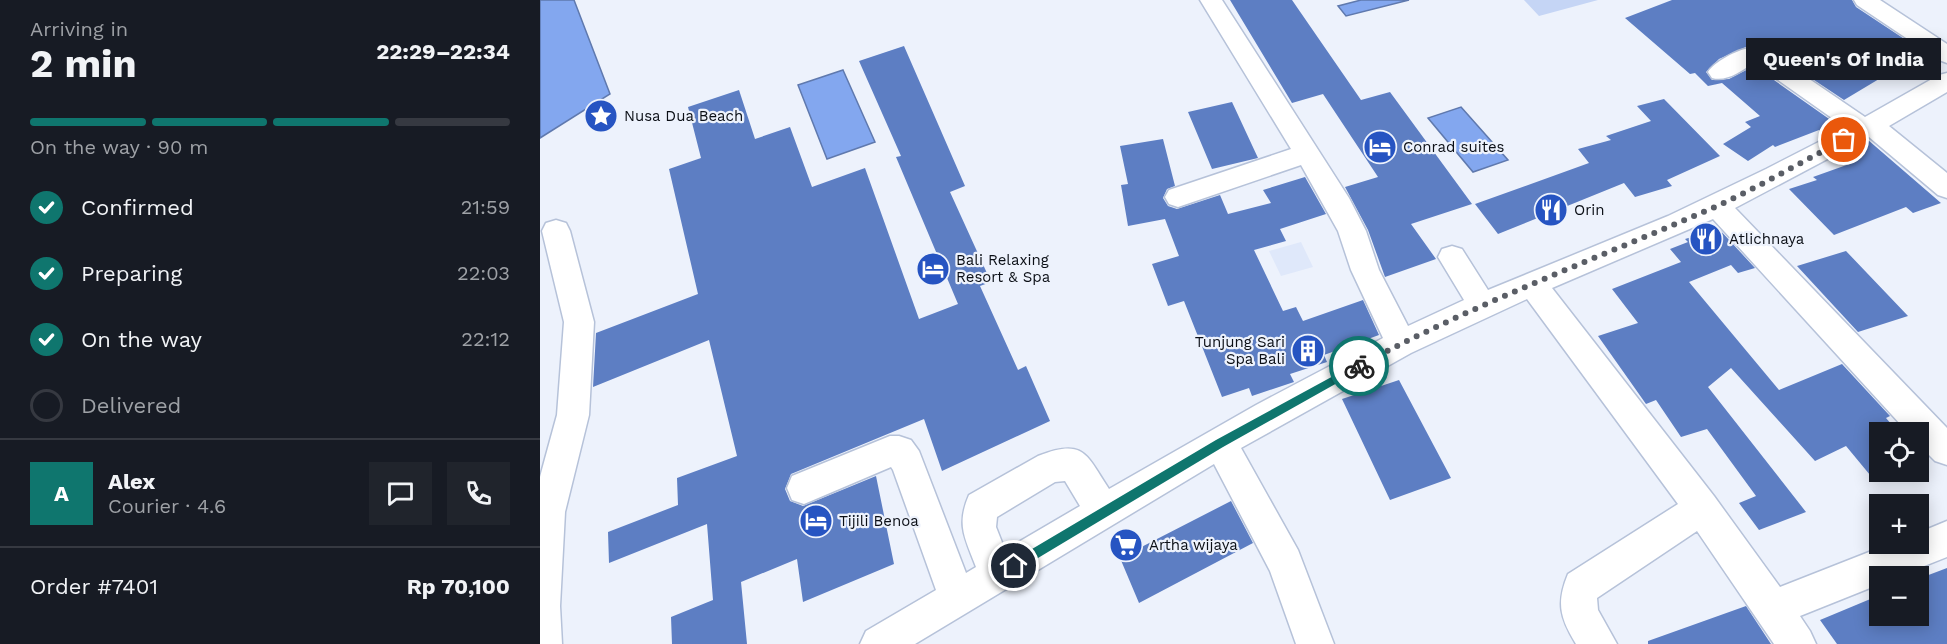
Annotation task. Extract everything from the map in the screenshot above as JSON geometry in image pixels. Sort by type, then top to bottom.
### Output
[{"type":"street","points":[[1211,0],[1307,153],[1352,231],[1365,270],[1401,343]]},
{"type":"street","points":[[1865,0],[1947,55]]},
{"type":"street","points":[[1877,0],[1947,45]]},
{"type":"street","points":[[1720,72],[1751,55],[1760,56],[1868,127],[1947,188]]},
{"type":"street","points":[[879,644],[1220,443],[1401,343],[1532,284],[1717,206],[1868,127],[1947,81]]},
{"type":"street","points":[[1178,197],[1307,153]]},
{"type":"street","points":[[1717,206],[1947,450]]},
{"type":"street","points":[[543,644],[541,606],[548,512],[573,415],[579,322],[556,231]]},
{"type":"street","points":[[1452,257],[1483,306]]},
{"type":"street","points":[[1532,284],[1617,393],[1702,508],[1797,644]]},
{"type":"street","points":[[1220,443],[1285,563],[1315,644]]},
{"type":"street","points":[[804,488],[890,451],[899,451],[906,462],[958,599]]},
{"type":"street","points":[[998,575],[978,527],[981,507],[1050,467],[1074,464],[1103,512]]},
{"type":"street","points":[[1598,644],[1579,613],[1577,600],[1581,587],[1702,508]]},
{"type":"street","points":[[1772,609],[1947,539]]},
{"type":"shaded area","points":[[1524,0],[1598,0],[1539,16]]},
{"type":"shaded area","points":[[1301,242],[1313,267],[1281,276],[1269,251]]},
{"type":"water","points":[[540,0],[574,0],[610,94],[540,138]]},
{"type":"water","points":[[1361,0],[1409,0],[1346,16],[1338,6]]},
{"type":"water","points":[[843,70],[875,142],[827,159],[798,85]]},
{"type":"water","points":[[1461,107],[1508,160],[1473,172],[1428,118]]},
{"type":"building","points":[[1230,0],[1292,0],[1361,100],[1390,92],[1472,204],[1411,224],[1436,259],[1385,277],[1368,230],[1345,187],[1378,177],[1323,94],[1292,103]]},
{"type":"building","points":[[1672,0],[1852,0],[1856,7],[1924,52],[1844,100],[1766,48],[1748,46],[1719,59],[1706,72],[1712,80],[1729,79],[1754,66],[1842,128],[1826,136],[1819,130],[1775,147],[1773,145],[1748,161],[1723,144],[1751,127],[1745,122],[1760,116],[1722,83],[1708,86],[1695,73],[1690,74],[1625,18]]},
{"type":"building","points":[[904,46],[965,186],[950,192],[991,282],[980,286],[1018,370],[1026,366],[1050,421],[942,471],[924,419],[791,474],[785,489],[790,501],[803,506],[876,476],[894,564],[803,602],[797,559],[741,582],[747,644],[672,644],[671,617],[713,600],[707,524],[609,563],[608,532],[678,505],[677,478],[737,456],[709,340],[593,387],[596,333],[698,294],[669,169],[701,158],[688,107],[739,90],[755,139],[790,127],[812,187],[865,168],[919,319],[958,304],[896,157],[901,156],[859,61]]},
{"type":"building","points":[[1664,99],[1720,156],[1667,180],[1672,186],[1635,197],[1624,183],[1498,234],[1475,204],[1589,163],[1578,149],[1611,140],[1606,136],[1651,121],[1637,106]]},
{"type":"building","points":[[1232,102],[1258,158],[1212,169],[1188,112]]},
{"type":"building","points":[[1163,139],[1175,186],[1167,189],[1163,198],[1168,206],[1177,209],[1220,195],[1228,214],[1271,203],[1263,190],[1305,177],[1326,214],[1280,229],[1286,241],[1254,250],[1283,311],[1296,307],[1303,321],[1363,300],[1379,335],[1324,355],[1327,362],[1290,374],[1294,382],[1252,396],[1249,388],[1222,397],[1184,301],[1168,306],[1152,264],[1179,256],[1165,219],[1128,226],[1121,185],[1128,184],[1120,146]]},
{"type":"building","points":[[1868,140],[1941,203],[1913,213],[1906,207],[1834,235],[1789,189],[1817,180],[1813,177],[1855,162],[1845,152]]},
{"type":"building","points":[[1719,229],[1755,268],[1738,273],[1731,265],[1689,282],[1779,390],[1842,364],[1890,416],[1886,418],[1889,422],[1869,422],[1869,474],[1846,446],[1815,461],[1731,368],[1708,387],[1806,512],[1759,530],[1739,503],[1756,496],[1707,429],[1681,437],[1656,400],[1646,404],[1598,336],[1638,323],[1612,289],[1681,262],[1670,249],[1688,242],[1685,239]]},
{"type":"building","points":[[1846,251],[1908,316],[1858,332],[1797,266]]},
{"type":"building","points":[[1399,380],[1451,478],[1390,500],[1342,399]]},
{"type":"building","points":[[1231,501],[1253,543],[1139,603],[1120,558]]},
{"type":"building","points":[[1947,568],[1947,644],[1837,644],[1820,620],[1869,600],[1869,626],[1929,626],[1929,575]]},
{"type":"building","points":[[1746,606],[1771,644],[1648,644],[1648,641]]},
{"type":"way so far","points":[[1359,366],[1401,343],[1532,284],[1717,206],[1844,140]]},
{"type":"place","name":"Nusa Dua Beach","points":[[601,116]]},
{"type":"place","name":"Queen's Of India","points":[[1844,140]]},
{"type":"place","name":"Conrad suites","points":[[1380,147]]},
{"type":"place","name":"Orin","points":[[1551,210]]},
{"type":"place","name":"Atlichnaya","points":[[1706,239]]},
{"type":"place","name":"Bali Relaxing Resort & Spa","points":[[933,269]]},
{"type":"place","name":"Tunjung Sari Spa Bali","points":[[1308,351]]},
{"type":"place","name":"Tijili Benoa","points":[[816,521]]},
{"type":"place","name":"Artha wijaya","points":[[1126,545]]},
{"type":"route","points":[[1014,566],[1220,443],[1359,366]]}]
